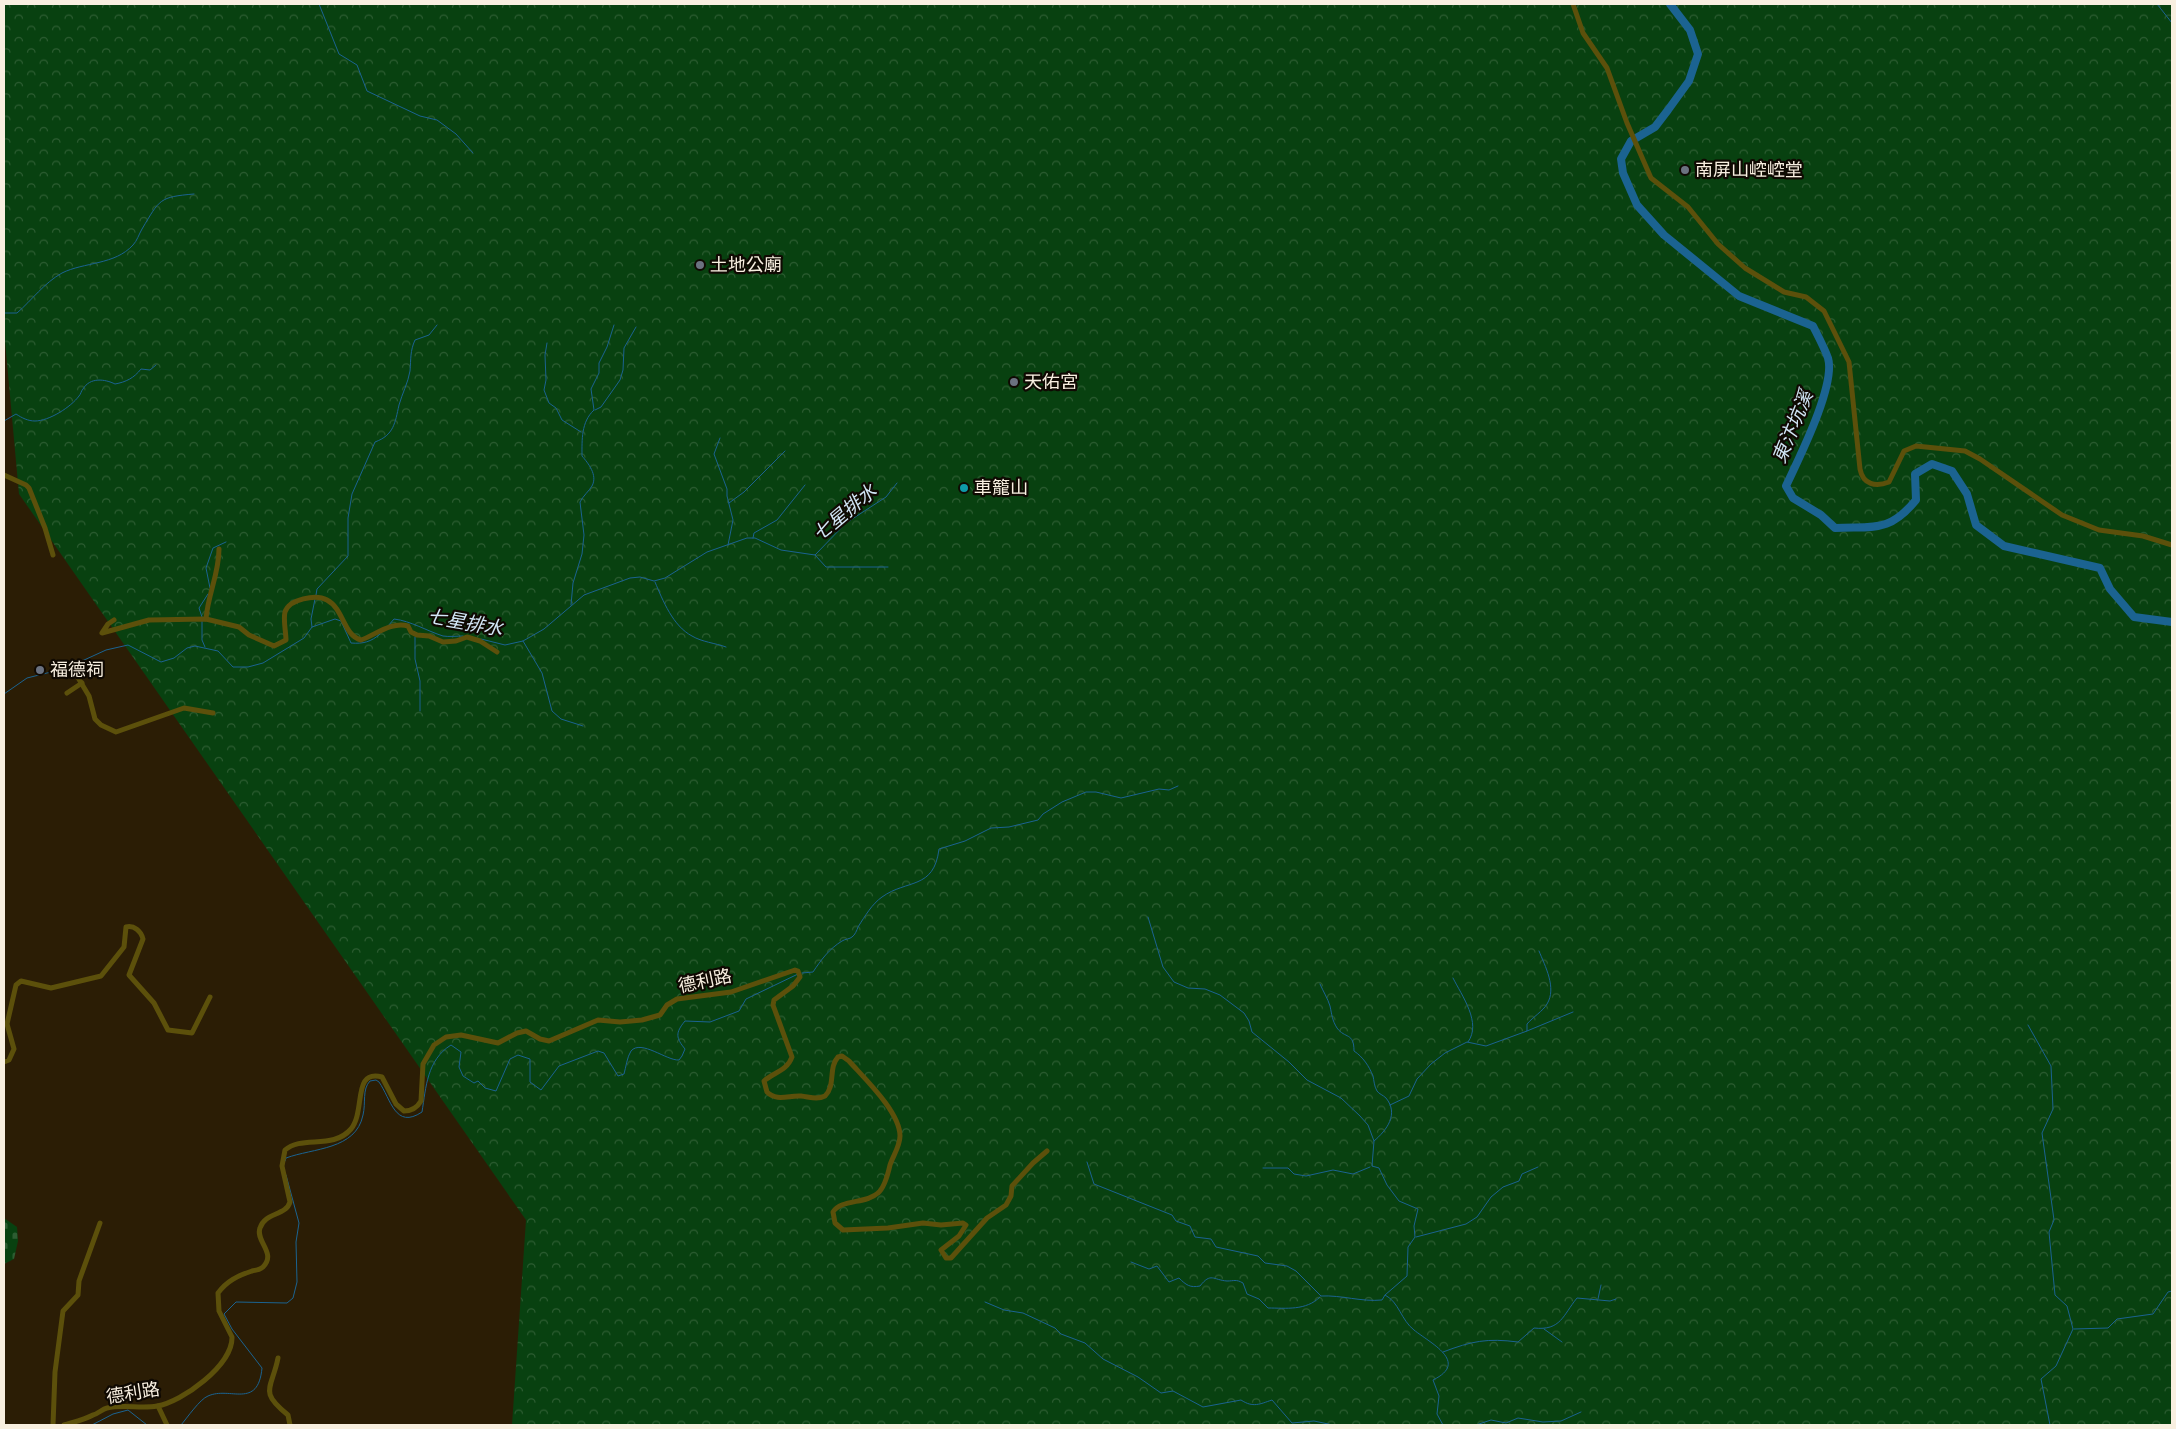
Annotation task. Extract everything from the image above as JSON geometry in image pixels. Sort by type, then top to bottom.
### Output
[{"type":"street","points":[[1573,4],[1583,33],[1607,68],[1627,123],[1651,178],[1688,207],[1718,244],[1745,268],[1784,292],[1806,297],[1824,311],[1850,362],[1860,470],[1861,477],[1866,482],[1881,485],[1889,482],[1904,451],[1916,446],[1964,451],[1980,459],[2062,515],[2099,530],[2143,536],[2172,545]]},
{"type":"street","points":[[4,475],[29,488],[45,528],[52,555]]},
{"type":"street","points":[[206,619],[208,599],[218,568],[219,549]]},
{"type":"street","points":[[114,620],[104,629],[102,634],[149,620],[206,619],[239,627],[250,635],[274,646],[286,640],[285,614],[289,606],[300,600],[320,597],[335,605],[350,634],[355,639],[361,640],[377,631],[402,624],[408,626],[411,632],[417,635],[429,636],[443,642],[456,641],[466,637],[480,640],[497,652]]},
{"type":"street","points":[[65,663],[74,670],[89,696],[95,719],[101,725],[116,732],[184,708],[213,713]]},
{"type":"street","points":[[67,693],[82,683]]},
{"type":"street","points":[[4,1062],[9,1060],[14,1049],[6,1025],[16,985],[21,981],[51,988],[101,976],[124,947],[125,930],[129,926],[142,934],[143,939],[129,975],[154,1003],[168,1030],[192,1033],[210,997]]},
{"type":"street","name":"德利路","points":[[64,1425],[93,1416],[107,1408],[158,1406],[182,1396],[218,1368],[226,1357],[232,1337],[219,1311],[218,1293],[229,1280],[261,1269],[265,1264],[267,1252],[259,1234],[260,1225],[267,1218],[285,1210],[290,1202],[282,1166],[285,1150],[294,1145],[334,1140],[350,1129],[360,1107],[362,1086],[367,1078],[376,1075],[382,1077],[396,1104],[404,1111],[412,1111],[421,1101],[423,1064],[434,1044],[446,1036],[461,1035],[498,1043],[526,1031],[540,1039],[549,1041],[598,1020],[620,1022],[642,1020],[660,1014],[667,1005],[677,999],[731,992],[787,972],[799,974],[792,986],[774,1000],[775,1015],[792,1057],[789,1065],[770,1076],[764,1082],[767,1092],[773,1097],[786,1098],[801,1096],[816,1098],[825,1096],[832,1083],[833,1062],[842,1056],[849,1061],[896,1116],[900,1134],[899,1143],[885,1182],[878,1193],[863,1201],[835,1208],[833,1212],[835,1223],[843,1230],[888,1228],[923,1223],[941,1225],[963,1223],[966,1225],[959,1236],[941,1250],[946,1258],[952,1258],[987,1218],[1006,1205],[1011,1196],[1012,1186],[1033,1162],[1047,1151]]},
{"type":"street","points":[[53,1425],[55,1372],[63,1311],[78,1295],[79,1281],[100,1223]]},
{"type":"street","points":[[278,1358],[269,1388],[270,1398],[275,1406],[288,1415],[290,1425]]},
{"type":"street","points":[[158,1406],[167,1425]]},
{"type":"green space","points":[[4,4],[2172,4],[2172,1425],[512,1425],[526,1220],[19,494],[4,330]]},
{"type":"green space","points":[[4,1218],[17,1227],[18,1241],[14,1259],[4,1264]]},
{"type":"waterway","points":[[319,4],[339,54],[357,65],[367,91],[420,116],[437,120],[456,134],[473,153]]},
{"type":"waterway","name":"東汴坑溪","points":[[1670,4],[1690,30],[1698,54],[1689,81],[1655,127],[1631,141],[1621,159],[1623,173],[1637,205],[1664,235],[1739,296],[1813,326],[1828,358],[1829,370],[1827,385],[1815,422],[1786,486],[1793,498],[1821,515],[1835,528],[1880,526],[1897,518],[1916,500],[1915,474],[1932,464],[1952,471],[1967,494],[1976,525],[2004,546],[2100,568],[2110,589],[2134,617],[2172,622]]},
{"type":"waterway","points":[[2157,4],[2172,23]]},
{"type":"waterway","points":[[4,313],[17,313],[62,273],[108,260],[126,251],[134,243],[153,211],[162,201],[167,198],[194,194]]},
{"type":"waterway","points":[[316,595],[317,589],[348,556],[348,518],[352,494],[375,442],[386,436],[393,428],[409,375],[411,351],[415,340],[429,335],[437,325]]},
{"type":"waterway","points":[[571,605],[573,583],[582,554],[584,535],[580,502],[594,482],[593,474],[582,456],[583,432],[584,426],[594,410],[591,389],[599,373],[599,363],[607,347],[614,325]]},
{"type":"waterway","points":[[595,410],[601,407],[620,380],[623,370],[624,348],[636,327]]},
{"type":"waterway","points":[[547,343],[544,390],[549,403],[556,408],[562,420],[581,432]]},
{"type":"waterway","points":[[4,421],[16,414],[32,421],[47,419],[71,405],[90,382],[102,380],[115,384],[119,383],[133,377],[141,369],[150,370],[156,365]]},
{"type":"waterway","points":[[720,438],[714,454],[727,489],[733,520],[728,545]]},
{"type":"waterway","points":[[729,503],[744,492],[785,451]]},
{"type":"waterway","name":"七星排水","points":[[481,639],[505,645],[523,641],[544,629],[584,595],[630,578],[640,577],[654,581],[665,578],[707,552],[747,538],[755,538],[781,550],[815,555],[846,523],[886,497],[897,483]]},
{"type":"waterway","points":[[753,538],[754,533],[777,520],[805,485]]},
{"type":"waterway","points":[[210,588],[206,568],[213,548],[226,542]]},
{"type":"waterway","points":[[815,555],[826,567],[888,567]]},
{"type":"waterway","points":[[655,582],[669,612],[685,632],[700,640],[726,647]]},
{"type":"waterway","points":[[202,617],[199,608],[208,594]]},
{"type":"waterway","points":[[312,627],[311,619],[315,599]]},
{"type":"waterway","name":"七星排水","points":[[71,666],[106,650],[128,645],[161,662],[174,658],[187,648],[195,646],[218,651],[233,667],[248,667],[263,663],[304,638],[312,627],[335,619],[341,621],[351,643],[367,642],[380,634]]},
{"type":"waterway","name":"七星排水","points":[[388,626],[394,619],[413,624],[443,636],[463,636]]},
{"type":"waterway","points":[[202,621],[202,640],[205,647]]},
{"type":"waterway","points":[[415,637],[415,659],[420,681],[420,711]]},
{"type":"waterway","points":[[523,641],[542,673],[552,711],[561,719],[583,726]]},
{"type":"waterway","name":"七星排水","points":[[4,694],[27,678],[67,668]]},
{"type":"waterway","points":[[802,973],[813,972],[833,948],[853,936],[869,911],[882,897],[891,891],[918,882],[932,871],[939,849],[965,841],[991,828],[1009,827],[1038,820],[1043,814],[1062,802],[1086,792],[1096,792],[1121,798],[1159,789],[1169,790],[1178,786]]},
{"type":"waterway","points":[[1148,917],[1163,967],[1174,982],[1188,988],[1205,989],[1220,995],[1244,1013],[1249,1021],[1252,1032],[1289,1062],[1307,1080],[1341,1098],[1368,1125],[1374,1141],[1372,1166],[1379,1168],[1387,1185],[1399,1201],[1418,1209],[1414,1226],[1415,1237],[1408,1247],[1407,1276],[1385,1295],[1394,1302],[1410,1326],[1437,1347],[1447,1360],[1448,1366],[1443,1373],[1433,1380],[1439,1396],[1437,1414],[1443,1425]]},
{"type":"waterway","points":[[1390,1105],[1409,1096],[1417,1079],[1445,1053],[1467,1042],[1486,1046],[1527,1031],[1527,1024],[1545,1007],[1550,998],[1549,977],[1539,951]]},
{"type":"waterway","points":[[285,1161],[286,1158],[332,1146],[352,1135],[359,1126],[363,1115],[365,1092],[370,1081],[376,1080],[379,1082],[391,1104],[400,1115],[413,1117],[422,1112],[432,1066],[443,1051],[451,1045],[461,1052],[459,1067],[463,1076],[474,1083],[478,1081],[485,1088],[496,1091],[510,1059],[518,1055],[530,1059],[530,1082],[541,1090],[559,1066],[598,1051],[604,1053],[618,1076],[624,1074],[630,1053],[635,1048],[641,1047],[679,1060],[685,1049],[678,1038],[678,1032],[685,1021],[710,1022],[739,1011],[746,999],[798,974]]},
{"type":"waterway","points":[[1453,978],[1472,1018],[1472,1035],[1468,1042]]},
{"type":"waterway","points":[[1320,984],[1329,1003],[1337,1028],[1351,1038],[1354,1051],[1368,1065],[1377,1091],[1390,1104],[1390,1121],[1374,1141]]},
{"type":"waterway","points":[[1527,1031],[1573,1012]]},
{"type":"waterway","points":[[2028,1025],[2051,1066],[2053,1109],[2042,1133],[2054,1220],[2049,1232],[2055,1295],[2067,1306],[2073,1329],[2056,1366],[2041,1379],[2050,1425]]},
{"type":"waterway","points":[[1087,1162],[1094,1184],[1172,1215],[1176,1221],[1190,1226],[1195,1237],[1211,1239],[1216,1247],[1258,1256],[1265,1263],[1287,1266],[1296,1271],[1321,1296],[1382,1300],[1385,1295]]},
{"type":"waterway","points":[[1263,1168],[1288,1168],[1294,1174],[1306,1176],[1333,1170],[1353,1174],[1370,1167]]},
{"type":"waterway","points":[[1416,1237],[1466,1224],[1477,1217],[1491,1197],[1503,1187],[1519,1181],[1522,1174],[1538,1167]]},
{"type":"waterway","points":[[181,1425],[208,1396],[225,1393],[249,1393],[255,1389],[259,1381],[262,1368],[232,1329],[224,1314],[236,1302],[287,1303],[293,1298],[297,1282],[296,1242],[299,1223],[286,1175]]},
{"type":"waterway","points":[[1131,1262],[1149,1269],[1157,1266],[1169,1282],[1179,1278],[1191,1286],[1200,1286],[1210,1278],[1239,1281],[1243,1283],[1247,1294],[1259,1299],[1268,1308],[1302,1307],[1320,1297]]},
{"type":"waterway","points":[[1598,1299],[1601,1285]]},
{"type":"waterway","points":[[2074,1329],[2108,1328],[2117,1319],[2153,1314],[2168,1292],[2172,1291]]},
{"type":"waterway","points":[[1443,1352],[1480,1341],[1518,1342],[1534,1328],[1550,1327],[1556,1324],[1577,1298],[1610,1301],[1616,1299]]},
{"type":"waterway","points":[[985,1302],[1004,1310],[1023,1313],[1055,1328],[1061,1334],[1085,1343],[1103,1359],[1138,1377],[1161,1393],[1173,1391],[1203,1407],[1241,1400],[1253,1405],[1272,1400],[1292,1423],[1314,1421],[1333,1425]]},
{"type":"waterway","points":[[1544,1329],[1562,1342]]},
{"type":"waterway","points":[[92,1425],[113,1414],[128,1410],[147,1425]]},
{"type":"waterway","points":[[1476,1425],[1491,1420],[1506,1423],[1518,1418],[1543,1422],[1561,1421],[1581,1412]]},
{"type":"place","name":"南屏山崆崆堂","points":[[1685,170]]},
{"type":"place","name":"土地公廟","points":[[700,265]]},
{"type":"place","name":"天佑宮","points":[[1014,382]]},
{"type":"place","name":"車籠山","points":[[964,488]]},
{"type":"place","name":"福德祠","points":[[40,670]]}]
